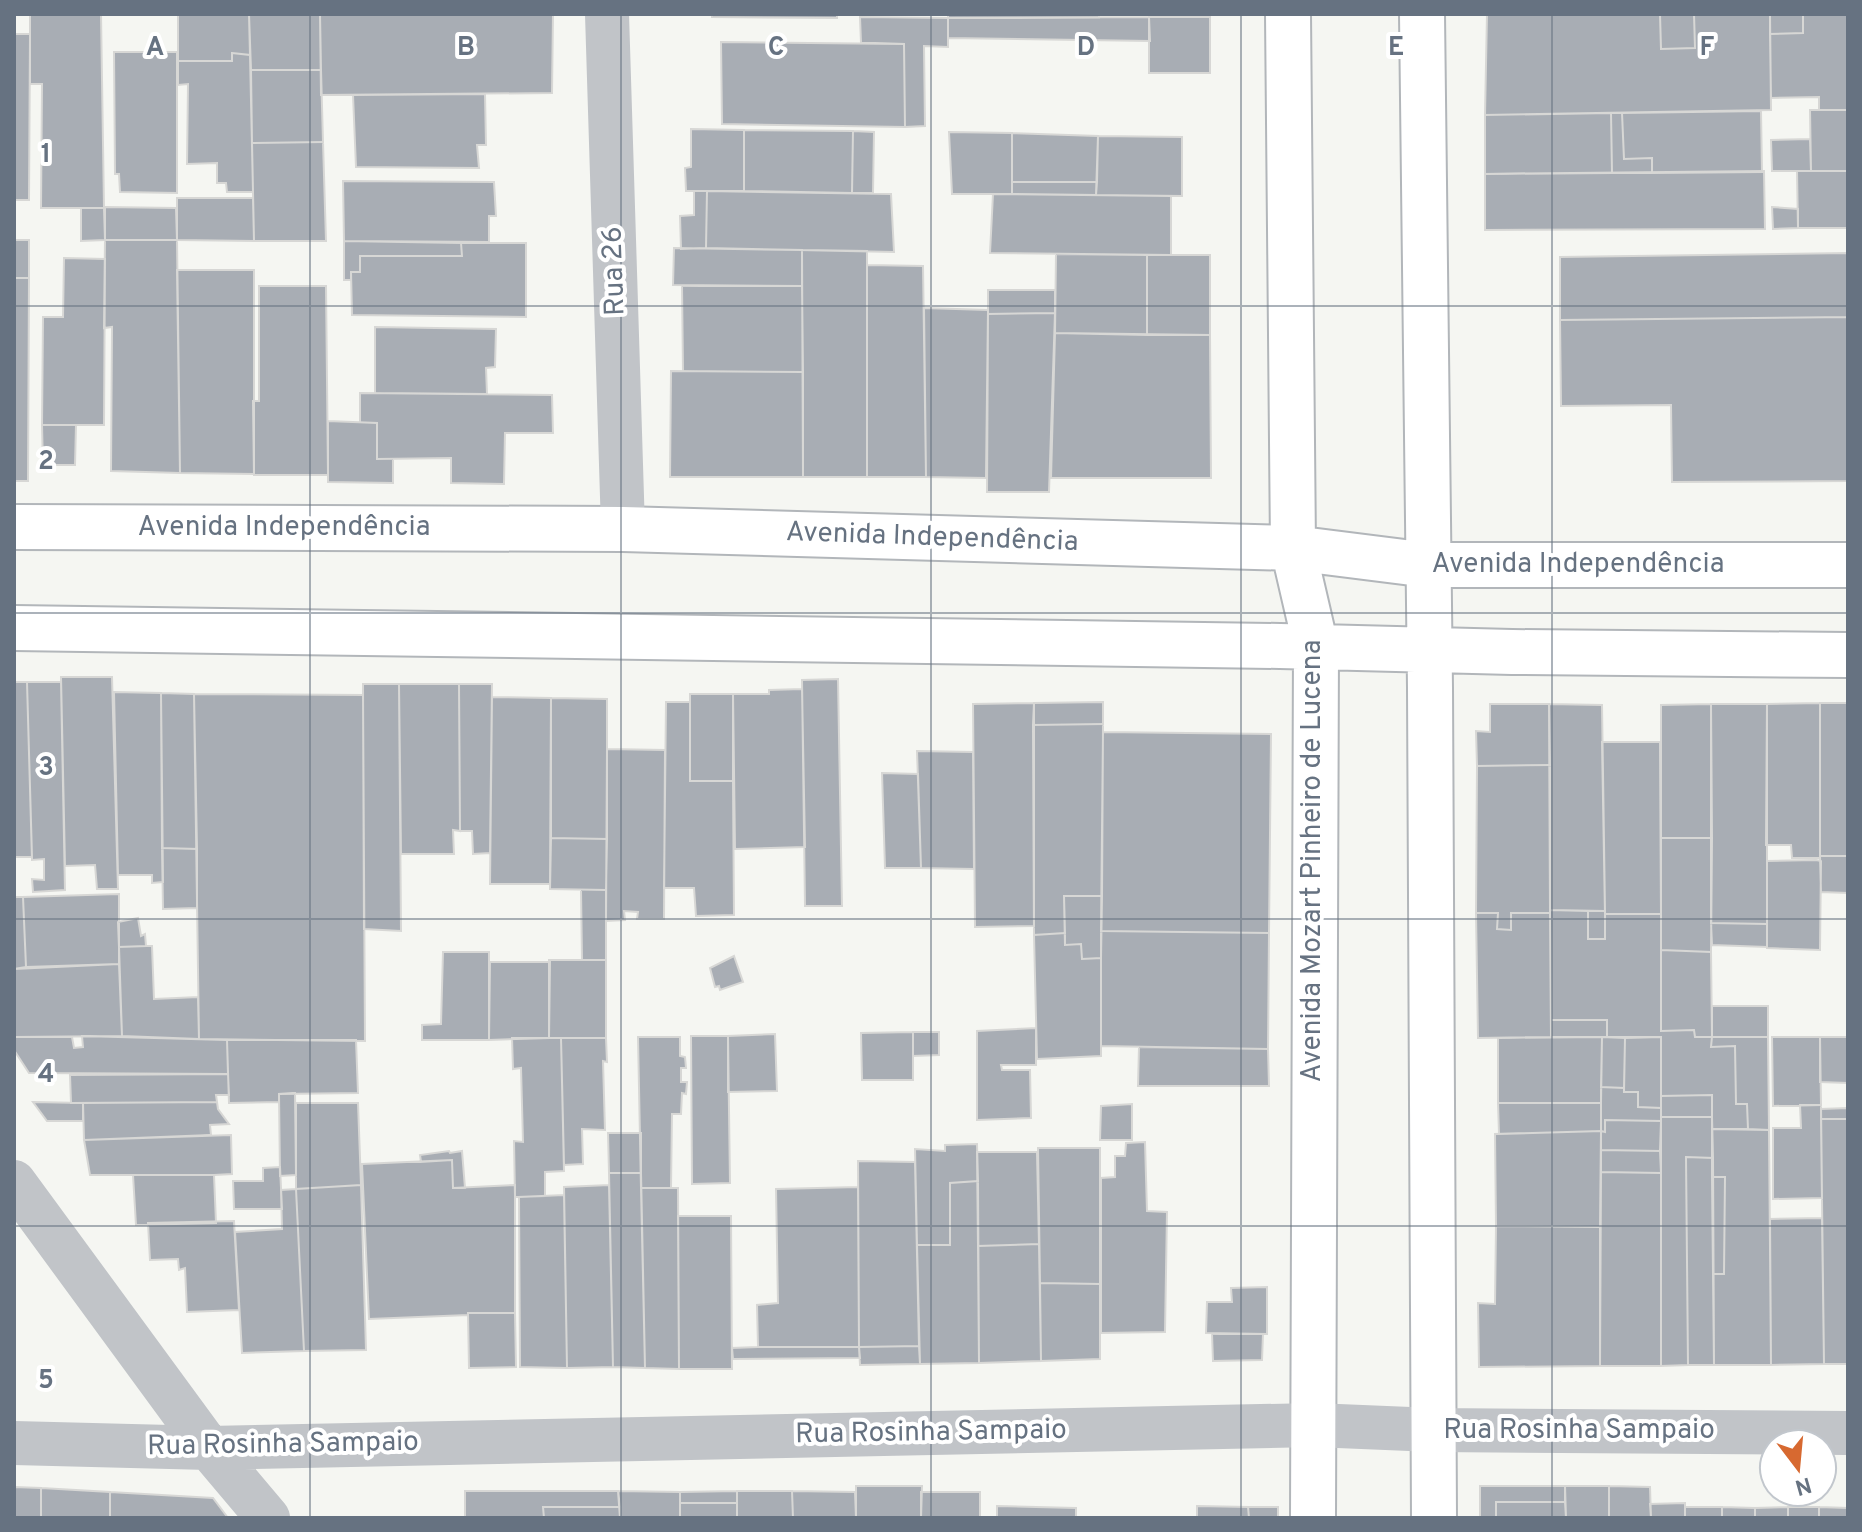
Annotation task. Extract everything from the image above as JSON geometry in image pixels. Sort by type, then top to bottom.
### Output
[{"type":"main road","name":"Avenida Mozart Pinheiro de Lucena","points":[[1288,14],[1293,548],[1316,647],[1313,1518]]},
{"type":"main road","points":[[1422,14],[1430,651],[1434,1518]]},
{"type":"main road","name":"Avenida Independência","points":[[14,527],[623,529],[1293,548],[1428,565],[1848,565]]},
{"type":"main road","points":[[14,628],[1848,655]]},
{"type":"street","name":"Rua 26","points":[[607,14],[623,529]]},
{"type":"street","points":[[14,1182],[209,1448],[268,1518]]},
{"type":"street","name":"Rua Rosinha Sampaio","points":[[14,1443],[209,1448],[1314,1425],[1434,1430],[1848,1433]]},
{"type":"building","points":[[30,14],[101,14],[104,208],[41,208],[42,84],[30,84]]},
{"type":"building","points":[[178,14],[249,14],[250,55],[232,53],[232,61],[178,61]]},
{"type":"building","points":[[249,14],[320,14],[321,70],[251,70]]},
{"type":"building","points":[[320,14],[553,14],[552,93],[321,95]]},
{"type":"building","points":[[712,14],[837,14],[837,18],[712,17]]},
{"type":"building","points":[[948,14],[1099,14],[1099,18],[948,18]]},
{"type":"building","points":[[1487,14],[1660,14],[1661,49],[1695,48],[1694,14],[1770,14],[1771,110],[1485,115]]},
{"type":"building","points":[[1660,14],[1694,14],[1695,48],[1661,49]]},
{"type":"building","points":[[1770,14],[1803,14],[1803,33],[1770,34]]},
{"type":"building","points":[[1803,14],[1848,14],[1848,110],[1819,110],[1819,97],[1771,98],[1770,34],[1803,33]]},
{"type":"building","points":[[860,17],[948,18],[948,47],[924,46],[925,126],[905,127],[904,44],[861,43]]},
{"type":"building","points":[[1149,17],[1150,41],[948,38],[948,18]]},
{"type":"building","points":[[1149,17],[1210,17],[1210,73],[1149,73]]},
{"type":"building","points":[[14,34],[30,34],[29,200],[14,200]]},
{"type":"building","points":[[721,42],[904,44],[905,127],[722,124]]},
{"type":"building","points":[[114,52],[177,52],[177,193],[120,192],[119,174],[115,174]]},
{"type":"building","points":[[232,53],[250,55],[253,192],[227,192],[226,183],[217,183],[217,163],[187,164],[188,84],[178,85],[178,61],[232,61]]},
{"type":"building","points":[[251,70],[321,70],[323,142],[252,143]]},
{"type":"building","points":[[485,94],[486,145],[477,145],[479,168],[356,167],[353,95]]},
{"type":"building","points":[[1810,110],[1848,110],[1848,171],[1811,171]]},
{"type":"building","points":[[1761,111],[1762,172],[1652,173],[1652,158],[1624,159],[1622,113]]},
{"type":"building","points":[[1611,113],[1612,173],[1485,174],[1485,115]]},
{"type":"building","points":[[1611,113],[1622,113],[1624,159],[1652,158],[1652,173],[1612,173]]},
{"type":"building","points":[[691,129],[744,130],[744,191],[686,191],[685,168],[691,167]]},
{"type":"building","points":[[744,130],[853,131],[852,193],[744,191]]},
{"type":"building","points":[[853,131],[874,132],[873,193],[852,193]]},
{"type":"building","points":[[949,132],[1012,133],[1012,194],[952,194]]},
{"type":"building","points":[[1012,133],[1098,136],[1097,182],[1012,182]]},
{"type":"building","points":[[1098,136],[1182,137],[1182,196],[1096,195]]},
{"type":"building","points":[[1810,139],[1811,171],[1772,171],[1771,140]]},
{"type":"building","points":[[323,142],[326,241],[254,241],[252,143]]},
{"type":"building","points":[[1764,171],[1765,229],[1485,230],[1485,174]]},
{"type":"building","points":[[1797,171],[1848,171],[1848,228],[1798,228]]},
{"type":"building","points":[[343,181],[494,182],[496,216],[489,216],[489,242],[344,241]]},
{"type":"building","points":[[1012,182],[1097,182],[1096,195],[1012,194]]},
{"type":"building","points":[[694,191],[707,191],[706,248],[681,249],[680,216],[694,215]]},
{"type":"building","points":[[707,191],[891,194],[894,252],[706,248]]},
{"type":"building","points":[[993,194],[1171,196],[1171,255],[990,253]]},
{"type":"building","points":[[177,198],[253,198],[254,241],[177,240]]},
{"type":"building","points":[[105,207],[176,208],[177,240],[105,240]]},
{"type":"building","points":[[1772,207],[1798,209],[1798,228],[1773,229]]},
{"type":"building","points":[[81,208],[104,208],[105,240],[81,241]]},
{"type":"building","points":[[14,240],[29,240],[29,278],[14,278]]},
{"type":"building","points":[[105,240],[177,240],[180,473],[111,471],[112,327],[104,328]]},
{"type":"building","points":[[344,241],[461,243],[462,256],[360,256],[360,272],[351,272],[351,280],[344,280]]},
{"type":"building","points":[[461,243],[526,243],[526,317],[352,315],[351,272],[360,272],[360,256],[462,256]]},
{"type":"building","points":[[674,248],[802,250],[802,286],[673,285]]},
{"type":"building","points":[[802,250],[867,251],[867,477],[803,477]]},
{"type":"building","points":[[1848,253],[1848,317],[1560,320],[1560,257]]},
{"type":"building","points":[[1056,254],[1147,255],[1147,335],[1055,333]]},
{"type":"building","points":[[1147,255],[1210,255],[1210,335],[1147,335]]},
{"type":"building","points":[[64,258],[105,259],[104,425],[42,425],[43,317],[63,317]]},
{"type":"building","points":[[867,265],[923,266],[926,477],[867,477]]},
{"type":"building","points":[[177,270],[254,270],[254,474],[180,473]]},
{"type":"building","points":[[14,278],[29,278],[28,481],[14,481]]},
{"type":"building","points":[[259,286],[326,286],[328,475],[254,475],[253,401],[259,401]]},
{"type":"building","points":[[682,286],[802,286],[803,372],[683,371]]},
{"type":"building","points":[[988,290],[1055,290],[1055,313],[988,314]]},
{"type":"building","points":[[924,308],[988,310],[986,478],[926,477]]},
{"type":"building","points":[[1055,313],[1049,492],[987,492],[988,314]]},
{"type":"building","points":[[1848,317],[1848,481],[1672,482],[1671,405],[1561,406],[1560,320]]},
{"type":"building","points":[[375,327],[496,329],[495,367],[486,368],[487,394],[375,393]]},
{"type":"building","points":[[1055,333],[1210,335],[1211,478],[1051,478]]},
{"type":"building","points":[[671,371],[803,372],[803,477],[670,477]]},
{"type":"building","points":[[360,393],[552,395],[553,433],[505,433],[504,484],[451,483],[451,458],[377,459],[377,423],[360,423]]},
{"type":"building","points":[[328,421],[377,423],[377,459],[393,459],[393,483],[328,482]]},
{"type":"building","points":[[42,425],[76,425],[75,465],[43,465]]},
{"type":"building","points":[[61,677],[112,677],[118,889],[97,889],[95,865],[65,866]]},
{"type":"building","points":[[838,679],[842,906],[805,906],[802,680]]},
{"type":"building","points":[[14,682],[27,682],[32,857],[14,857]]},
{"type":"building","points":[[27,682],[61,682],[65,890],[33,892],[32,879],[44,880],[44,859],[32,860]]},
{"type":"building","points":[[363,684],[399,684],[401,931],[364,929]]},
{"type":"building","points":[[399,684],[459,684],[460,831],[453,830],[454,854],[401,854]]},
{"type":"building","points":[[459,684],[492,684],[490,853],[473,854],[472,831],[460,831]]},
{"type":"building","points":[[802,689],[805,847],[735,849],[733,694],[769,694],[769,690]]},
{"type":"building","points":[[114,692],[161,693],[163,882],[152,883],[152,875],[118,875]]},
{"type":"building","points":[[161,693],[194,694],[197,849],[162,848]]},
{"type":"building","points":[[194,694],[363,695],[365,1041],[199,1039]]},
{"type":"building","points":[[690,694],[733,694],[733,781],[690,781]]},
{"type":"building","points":[[492,697],[551,698],[550,884],[490,884]]},
{"type":"building","points":[[551,698],[607,699],[607,839],[551,838]]},
{"type":"building","points":[[666,702],[690,702],[690,781],[733,781],[734,915],[696,916],[694,888],[664,888]]},
{"type":"building","points":[[1103,702],[1103,724],[1033,725],[1034,703]]},
{"type":"building","points":[[1034,703],[1034,926],[975,927],[973,704]]},
{"type":"building","points":[[1820,703],[1820,858],[1792,858],[1791,845],[1766,845],[1767,704]]},
{"type":"building","points":[[1820,703],[1848,703],[1848,856],[1820,856]]},
{"type":"building","points":[[1490,704],[1549,704],[1550,765],[1477,766],[1476,731],[1490,732]]},
{"type":"building","points":[[1549,704],[1602,705],[1605,911],[1550,910]]},
{"type":"building","points":[[1711,704],[1767,704],[1767,924],[1711,923]]},
{"type":"building","points":[[1711,704],[1712,838],[1661,838],[1661,705]]},
{"type":"building","points":[[1103,724],[1102,896],[1064,896],[1065,933],[1034,935],[1033,725]]},
{"type":"building","points":[[1103,732],[1271,734],[1269,933],[1101,931]]},
{"type":"building","points":[[1602,742],[1660,742],[1661,914],[1605,914]]},
{"type":"building","points":[[607,749],[665,750],[664,919],[637,919],[638,912],[624,911],[625,920],[606,921]]},
{"type":"building","points":[[917,751],[973,752],[974,869],[921,868]]},
{"type":"building","points":[[1550,765],[1550,913],[1511,913],[1511,930],[1497,929],[1498,913],[1476,913],[1477,766]]},
{"type":"building","points":[[882,773],[918,774],[921,868],[885,868]]},
{"type":"building","points":[[551,838],[607,839],[606,890],[550,889]]},
{"type":"building","points":[[1661,838],[1712,838],[1711,952],[1661,950]]},
{"type":"building","points":[[162,848],[197,849],[197,908],[163,909]]},
{"type":"building","points":[[1820,856],[1848,856],[1848,893],[1821,892]]},
{"type":"building","points":[[1767,861],[1821,861],[1820,950],[1767,948]]},
{"type":"building","points":[[581,890],[606,890],[606,960],[582,960]]},
{"type":"building","points":[[119,894],[119,964],[26,967],[23,897]]},
{"type":"building","points":[[1064,896],[1102,896],[1101,958],[1082,959],[1081,944],[1065,945]]},
{"type":"building","points":[[14,897],[23,897],[26,967],[14,969]]},
{"type":"building","points":[[1550,910],[1588,911],[1588,939],[1605,939],[1605,914],[1661,914],[1661,1031],[1694,1030],[1695,1037],[1712,1037],[1711,1047],[1735,1046],[1736,1104],[1747,1104],[1748,1129],[1712,1129],[1712,1095],[1661,1096],[1661,1037],[1607,1037],[1607,1020],[1551,1020]]},
{"type":"building","points":[[1588,911],[1605,911],[1605,939],[1588,939]]},
{"type":"building","points":[[1476,913],[1498,913],[1497,929],[1511,930],[1511,913],[1550,913],[1551,1037],[1478,1038]]},
{"type":"building","points":[[138,918],[146,946],[119,947],[118,922]]},
{"type":"building","points":[[1711,923],[1767,924],[1767,947],[1712,945]]},
{"type":"building","points":[[1101,931],[1269,933],[1268,1049],[1101,1046]]},
{"type":"building","points":[[1065,933],[1065,945],[1081,944],[1082,959],[1101,958],[1101,1056],[1037,1059],[1034,935]]},
{"type":"building","points":[[152,946],[154,999],[198,997],[199,1039],[122,1036],[119,947]]},
{"type":"building","points":[[1661,950],[1711,952],[1712,1037],[1695,1037],[1694,1030],[1661,1031]]},
{"type":"building","points":[[443,952],[489,952],[489,1040],[422,1040],[422,1025],[441,1024]]},
{"type":"building","points":[[734,956],[743,982],[720,990],[719,986],[715,987],[710,968]]},
{"type":"building","points":[[549,960],[606,960],[606,1038],[549,1038]]},
{"type":"building","points":[[490,962],[550,962],[549,1038],[489,1040]]},
{"type":"building","points":[[119,964],[122,1036],[14,1037],[14,969]]},
{"type":"building","points":[[1712,1006],[1768,1006],[1768,1037],[1712,1037]]},
{"type":"building","points":[[1551,1020],[1607,1020],[1607,1037],[1551,1037]]},
{"type":"building","points":[[1036,1028],[1036,1065],[1001,1065],[1002,1070],[1030,1070],[1031,1118],[977,1120],[977,1031]]},
{"type":"building","points":[[913,1032],[913,1080],[862,1080],[861,1033]]},
{"type":"building","points":[[913,1032],[939,1032],[939,1055],[913,1056]]},
{"type":"building","points":[[775,1034],[777,1091],[728,1092],[728,1036]]},
{"type":"building","points":[[82,1036],[227,1040],[228,1074],[29,1073],[14,1050],[14,1037],[72,1037],[74,1048],[83,1047]]},
{"type":"building","points":[[691,1036],[728,1036],[730,1183],[692,1184]]},
{"type":"building","points":[[638,1037],[680,1037],[680,1056],[685,1057],[686,1068],[681,1068],[681,1082],[687,1082],[686,1094],[682,1093],[681,1114],[672,1114],[671,1188],[641,1188]]},
{"type":"building","points":[[1602,1037],[1601,1103],[1498,1103],[1498,1038]]},
{"type":"building","points":[[1602,1037],[1625,1038],[1624,1088],[1601,1087]]},
{"type":"building","points":[[1661,1037],[1661,1108],[1638,1107],[1638,1092],[1624,1092],[1625,1038]]},
{"type":"building","points":[[1712,1037],[1768,1037],[1769,1130],[1748,1129],[1747,1104],[1736,1104],[1735,1046],[1711,1047]]},
{"type":"building","points":[[1772,1037],[1820,1037],[1821,1105],[1773,1106]]},
{"type":"building","points":[[1820,1037],[1848,1037],[1848,1083],[1820,1082]]},
{"type":"building","points":[[512,1038],[561,1038],[564,1171],[545,1172],[545,1196],[515,1197],[514,1141],[523,1142],[521,1068],[513,1069]]},
{"type":"building","points":[[561,1038],[606,1038],[607,1062],[603,1061],[605,1130],[582,1129],[583,1164],[564,1165]]},
{"type":"building","points":[[227,1040],[356,1040],[358,1093],[279,1094],[279,1102],[229,1103]]},
{"type":"building","points":[[1139,1047],[1268,1049],[1269,1086],[1138,1086]]},
{"type":"building","points":[[228,1074],[229,1095],[216,1095],[217,1102],[71,1103],[70,1075]]},
{"type":"building","points":[[1601,1087],[1638,1092],[1638,1107],[1661,1108],[1661,1121],[1605,1120],[1605,1132],[1601,1131]]},
{"type":"building","points":[[295,1093],[296,1175],[280,1176],[279,1094]]},
{"type":"building","points":[[1712,1095],[1712,1117],[1661,1117],[1661,1096]]},
{"type":"building","points":[[33,1102],[83,1103],[83,1121],[47,1121]]},
{"type":"building","points":[[217,1102],[218,1109],[229,1124],[210,1125],[211,1135],[84,1140],[83,1103]]},
{"type":"building","points":[[296,1103],[358,1103],[361,1185],[296,1189]]},
{"type":"building","points":[[1498,1103],[1601,1103],[1601,1131],[1499,1134]]},
{"type":"building","points":[[1132,1104],[1132,1140],[1100,1140],[1101,1106]]},
{"type":"building","points":[[1800,1105],[1821,1105],[1822,1198],[1773,1199],[1773,1128],[1801,1128]]},
{"type":"building","points":[[1848,1108],[1848,1119],[1821,1119],[1821,1109]]},
{"type":"building","points":[[1661,1117],[1712,1117],[1713,1158],[1686,1157],[1688,1365],[1661,1366]]},
{"type":"building","points":[[1821,1119],[1848,1119],[1848,1364],[1824,1364]]},
{"type":"building","points":[[1605,1120],[1661,1121],[1660,1151],[1601,1150],[1601,1131],[1605,1132]]},
{"type":"building","points":[[1712,1129],[1769,1130],[1771,1365],[1714,1365],[1713,1274],[1724,1274],[1725,1177],[1712,1177]]},
{"type":"building","points":[[1601,1131],[1600,1227],[1496,1226],[1495,1134]]},
{"type":"building","points":[[608,1133],[641,1133],[641,1173],[609,1173]]},
{"type":"building","points":[[231,1135],[232,1174],[214,1175],[90,1175],[84,1140]]},
{"type":"building","points":[[1145,1142],[1147,1211],[1167,1212],[1165,1332],[1101,1333],[1101,1178],[1115,1177],[1115,1156],[1125,1156],[1126,1143]]},
{"type":"building","points":[[977,1144],[978,1181],[950,1183],[950,1245],[917,1245],[915,1149],[945,1151],[945,1145]]},
{"type":"building","points":[[1038,1148],[1100,1148],[1100,1284],[1040,1283]]},
{"type":"building","points":[[1601,1150],[1660,1151],[1661,1173],[1601,1172]]},
{"type":"building","points":[[462,1151],[465,1188],[453,1188],[452,1160],[421,1162],[420,1155]]},
{"type":"building","points":[[977,1152],[1037,1152],[1039,1244],[978,1246]]},
{"type":"building","points":[[1686,1157],[1713,1158],[1714,1365],[1688,1365]]},
{"type":"building","points":[[452,1160],[453,1188],[515,1185],[515,1313],[369,1319],[362,1164]]},
{"type":"building","points":[[858,1161],[915,1162],[919,1346],[859,1347]]},
{"type":"building","points":[[280,1167],[282,1209],[234,1209],[233,1181],[263,1181],[263,1168]]},
{"type":"building","points":[[1601,1172],[1661,1173],[1661,1366],[1600,1366]]},
{"type":"building","points":[[609,1173],[641,1173],[645,1368],[613,1367]]},
{"type":"building","points":[[133,1175],[214,1175],[216,1223],[136,1225]]},
{"type":"building","points":[[1712,1177],[1725,1177],[1724,1274],[1713,1274]]},
{"type":"building","points":[[978,1181],[979,1363],[920,1364],[917,1245],[950,1245],[950,1183]]},
{"type":"building","points":[[361,1185],[366,1350],[304,1351],[296,1189]]},
{"type":"building","points":[[609,1185],[613,1367],[567,1368],[564,1187]]},
{"type":"building","points":[[858,1187],[859,1347],[758,1347],[757,1305],[778,1303],[776,1189]]},
{"type":"building","points":[[641,1188],[678,1188],[679,1369],[645,1368]]},
{"type":"building","points":[[296,1189],[304,1351],[242,1353],[235,1232],[282,1229],[281,1190]]},
{"type":"building","points":[[564,1195],[567,1368],[520,1367],[519,1197]]},
{"type":"building","points":[[678,1216],[731,1216],[732,1369],[679,1369]]},
{"type":"building","points":[[1822,1218],[1824,1364],[1771,1365],[1770,1219]]},
{"type":"building","points":[[234,1221],[239,1310],[187,1312],[185,1268],[179,1270],[178,1259],[150,1260],[148,1223]]},
{"type":"building","points":[[1496,1226],[1600,1227],[1600,1366],[1479,1367],[1478,1303],[1495,1304]]},
{"type":"building","points":[[1039,1244],[1041,1361],[979,1363],[978,1246]]},
{"type":"building","points":[[1040,1283],[1100,1284],[1100,1359],[1041,1361]]},
{"type":"building","points":[[1267,1287],[1267,1334],[1206,1333],[1207,1302],[1232,1302],[1231,1288]]},
{"type":"building","points":[[468,1313],[515,1313],[516,1367],[469,1368]]},
{"type":"building","points":[[1212,1334],[1263,1334],[1262,1360],[1213,1361]]},
{"type":"building","points":[[919,1346],[920,1364],[860,1365],[859,1347]]},
{"type":"building","points":[[859,1347],[860,1358],[733,1359],[732,1348]]},
{"type":"building","points":[[856,1486],[922,1486],[921,1518],[856,1518]]},
{"type":"building","points":[[1480,1486],[1565,1486],[1565,1502],[1496,1502],[1496,1518],[1480,1518]]},
{"type":"building","points":[[1565,1486],[1609,1486],[1609,1518],[1566,1518]]},
{"type":"building","points":[[1609,1486],[1650,1487],[1651,1518],[1609,1518]]},
{"type":"building","points":[[14,1487],[41,1488],[41,1518],[14,1518]]},
{"type":"building","points":[[41,1488],[110,1492],[110,1518],[41,1518]]},
{"type":"building","points":[[465,1491],[618,1491],[620,1507],[543,1507],[544,1518],[465,1518]]},
{"type":"building","points":[[618,1491],[680,1492],[680,1518],[620,1518]]},
{"type":"building","points":[[737,1491],[792,1491],[793,1518],[737,1518]]},
{"type":"building","points":[[737,1491],[737,1503],[680,1503],[680,1492]]},
{"type":"building","points":[[792,1491],[855,1492],[856,1518],[793,1518]]},
{"type":"building","points":[[110,1492],[213,1498],[228,1518],[110,1518]]},
{"type":"building","points":[[921,1492],[980,1492],[980,1518],[921,1518]]},
{"type":"building","points":[[1496,1502],[1565,1502],[1566,1518],[1496,1518]]},
{"type":"building","points":[[680,1503],[737,1503],[737,1518],[680,1518]]},
{"type":"building","points":[[1685,1503],[1685,1518],[1651,1518],[1650,1504]]},
{"type":"building","points":[[997,1506],[1076,1508],[1076,1518],[997,1518]]},
{"type":"building","points":[[1197,1506],[1248,1507],[1249,1518],[1197,1518]]},
{"type":"building","points":[[543,1507],[620,1507],[620,1518],[544,1518]]},
{"type":"building","points":[[1248,1507],[1278,1507],[1278,1518],[1249,1518]]},
{"type":"building","points":[[1685,1507],[1722,1507],[1722,1518],[1685,1518]]},
{"type":"building","points":[[1722,1507],[1755,1508],[1755,1518],[1722,1518]]},
{"type":"building","points":[[1755,1508],[1788,1508],[1788,1518],[1755,1518]]},
{"type":"building","points":[[1788,1508],[1819,1508],[1819,1518],[1788,1518]]},
{"type":"building","points":[[1819,1508],[1848,1508],[1848,1518],[1819,1518]]}]
